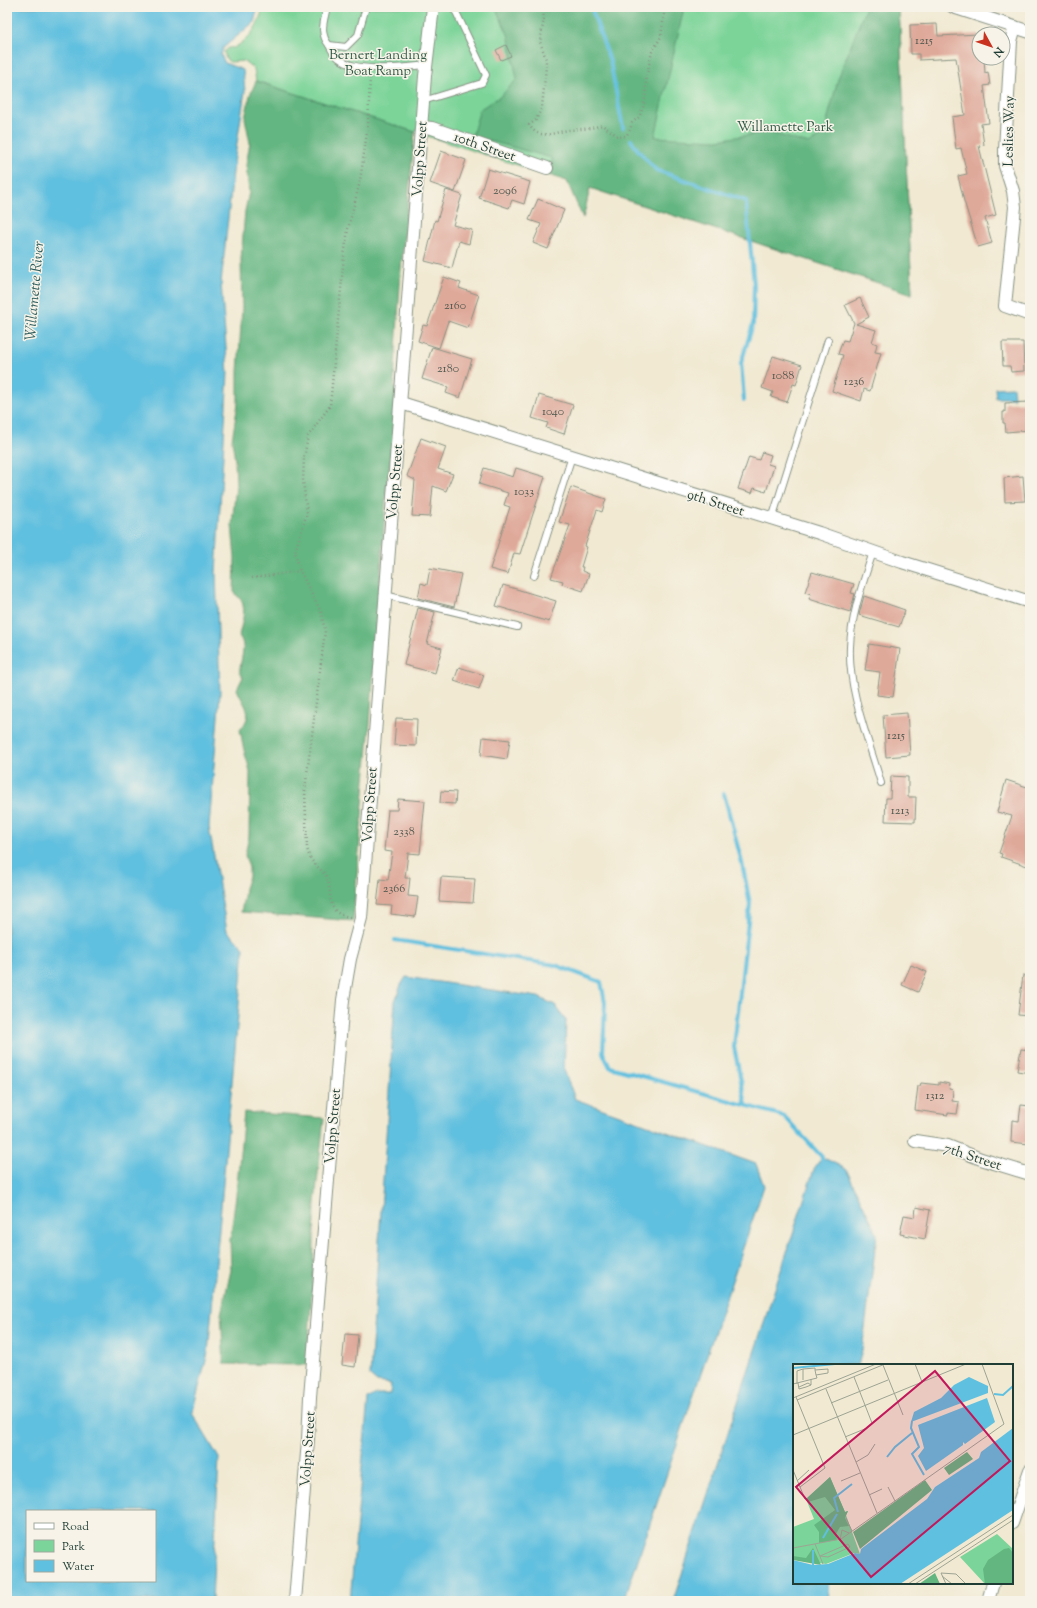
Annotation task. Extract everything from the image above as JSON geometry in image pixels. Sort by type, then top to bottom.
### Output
[{"type":"street","name":"Volpp Street","points":[[295,1601],[342,1008],[350,959],[361,918],[384,595],[401,403],[423,101],[433,7]]},
{"type":"street","points":[[953,7],[1030,32]]},
{"type":"street","name":"Leslies Way","points":[[1015,27],[1011,41],[1005,150],[1005,166],[1013,191],[1015,207],[1005,306],[1018,312],[1030,315]]},
{"type":"street","name":"10th Street","points":[[422,127],[432,128],[547,168]]},
{"type":"street","name":"9th Street","points":[[401,403],[819,533],[873,552],[1030,602]]},
{"type":"street","name":"7th Street","points":[[916,1141],[948,1146],[981,1159],[1030,1174]]},
{"type":"street","points":[[1013,1520],[1030,1470]]},
{"type":"street","points":[[988,1601],[993,1584]]},
{"type":"lane","points":[[328,7],[322,26],[323,38],[329,45],[334,55],[344,62],[363,68],[427,65]]},
{"type":"lane","points":[[329,45],[346,47],[358,35],[366,7]]},
{"type":"lane","points":[[423,101],[482,83],[486,75],[456,12],[450,7]]},
{"type":"lane","points":[[772,519],[828,340]]},
{"type":"lane","points":[[534,576],[572,456]]},
{"type":"lane","points":[[873,552],[853,624],[850,646],[851,675],[881,783]]},
{"type":"lane","points":[[384,595],[517,627]]},
{"type":"path","points":[[542,7],[544,18],[540,42],[546,59],[546,66],[542,107],[536,120],[529,125],[534,131],[541,134],[558,133],[567,130],[580,130],[602,125],[619,137],[626,136],[632,123],[639,117],[643,107],[646,93],[646,78],[652,52],[661,37],[665,7]]},
{"type":"path","points":[[361,918],[339,914],[334,909],[328,880],[314,865],[307,848],[305,790],[325,631],[321,612],[300,571],[295,552],[307,513],[303,481],[304,458],[308,436],[330,406],[344,256],[348,229],[360,180],[368,125],[370,68]]},
{"type":"path","points":[[252,578],[300,571]]},
{"type":"green space","name":"Willamette Park","points":[[263,7],[899,7],[912,294],[590,188],[583,218],[567,181],[256,81],[254,69],[244,61],[230,62],[226,59],[224,52],[228,48],[234,48],[250,35],[257,25]]},
{"type":"green space","name":"Willamette Park","points":[[491,7],[682,7],[683,12],[655,137],[717,140],[768,132],[809,144],[824,133],[838,79],[866,7],[899,7],[912,294],[590,188],[583,218],[567,181],[552,176],[552,158],[472,136],[480,109],[501,96],[517,79],[508,34],[496,9]]},
{"type":"green space","points":[[256,81],[415,132],[401,269],[394,381],[398,410],[387,483],[370,723],[353,921],[241,912],[245,888],[249,876],[249,868],[245,855],[249,836],[250,772],[240,730],[247,719],[247,710],[237,689],[243,677],[240,669],[243,643],[239,636],[244,608],[241,600],[234,592],[235,559],[232,525],[236,485],[232,440],[238,403],[238,372],[242,308],[241,259],[245,211],[249,192],[246,165],[250,143],[245,118],[250,95]]},
{"type":"green space","points":[[244,1112],[324,1118],[315,1202],[313,1277],[307,1365],[224,1364],[221,1314],[231,1270],[230,1240]]},
{"type":"water","name":"Willamette River","points":[[7,7],[258,7],[254,22],[223,48],[221,55],[225,63],[243,70],[245,91],[234,163],[221,283],[228,373],[216,573],[220,693],[209,827],[227,931],[244,948],[208,1353],[192,1413],[219,1458],[212,1601],[7,1601]]},
{"type":"water","points":[[1013,387],[1014,398],[996,398],[995,388]]},
{"type":"water","points":[[406,977],[538,997],[555,1005],[566,1020],[564,1070],[575,1099],[756,1164],[764,1186],[624,1601],[350,1601],[368,1399],[376,1394],[390,1394],[391,1384],[377,1382],[370,1376],[395,1001],[401,985]]},
{"type":"water","points":[[822,1157],[846,1169],[877,1234],[862,1351],[858,1364],[793,1364],[793,1584],[828,1584],[829,1601],[673,1601],[814,1169]]},
{"type":"building","points":[[937,24],[938,36],[971,34],[971,66],[985,66],[985,73],[988,72],[990,85],[984,86],[989,123],[981,124],[984,145],[979,146],[996,215],[985,218],[992,243],[978,247],[958,176],[967,174],[961,148],[956,149],[952,117],[965,115],[956,58],[919,60],[919,54],[911,54],[910,25]]},
{"type":"building","points":[[506,45],[511,56],[501,60],[496,50]]},
{"type":"building","points":[[441,151],[466,160],[455,192],[430,183]]},
{"type":"building","points":[[488,169],[530,182],[524,204],[512,200],[509,208],[479,198]]},
{"type":"building","points":[[446,190],[462,195],[453,225],[472,230],[469,244],[459,241],[452,268],[425,261],[435,220],[437,221]]},
{"type":"building","points":[[538,199],[564,210],[548,249],[533,243],[541,224],[529,220]]},
{"type":"building","points":[[444,277],[461,283],[459,288],[479,295],[468,328],[448,321],[439,348],[418,341],[423,325],[427,326]]},
{"type":"building","points":[[860,298],[869,317],[856,324],[876,330],[872,342],[877,344],[875,352],[881,353],[870,391],[864,389],[861,401],[832,391],[843,355],[838,354],[843,340],[848,341],[854,323],[845,305]]},
{"type":"building","points":[[1002,342],[1023,342],[1024,371],[1011,372],[1010,366],[1003,366]]},
{"type":"building","points":[[432,347],[472,359],[460,398],[446,393],[448,387],[422,379]]},
{"type":"building","points":[[773,356],[802,365],[796,385],[793,384],[787,402],[771,397],[773,392],[762,388]]},
{"type":"building","points":[[539,395],[573,405],[564,434],[546,428],[548,423],[532,418]]},
{"type":"building","points":[[1029,402],[1030,430],[1006,432],[1005,423],[1003,423],[1005,403]]},
{"type":"building","points":[[421,438],[446,447],[438,469],[453,474],[446,491],[433,486],[430,517],[412,516],[415,480],[407,476]]},
{"type":"building","points":[[762,452],[771,455],[768,464],[774,466],[766,492],[754,488],[752,493],[738,489],[749,457],[759,460]]},
{"type":"building","points":[[484,468],[513,477],[516,468],[545,477],[520,554],[514,553],[508,574],[490,569],[510,507],[504,505],[508,493],[479,484]]},
{"type":"building","points":[[1023,476],[1025,501],[1005,502],[1004,478]]},
{"type":"building","points":[[571,487],[606,499],[602,512],[597,510],[585,546],[587,547],[581,567],[583,567],[582,571],[589,574],[583,591],[562,584],[563,581],[551,578],[570,525],[559,522]]},
{"type":"building","points":[[430,568],[461,574],[454,607],[418,598],[421,583],[427,585]]},
{"type":"building","points":[[812,572],[854,584],[851,593],[855,594],[850,612],[809,599],[811,594],[805,592]]},
{"type":"building","points":[[503,585],[556,601],[549,622],[496,606]]},
{"type":"building","points":[[864,596],[905,610],[899,627],[859,615]]},
{"type":"building","points":[[418,608],[435,612],[427,644],[442,648],[435,673],[404,665]]},
{"type":"building","points":[[869,644],[900,649],[893,697],[877,695],[880,672],[865,670]]},
{"type":"building","points":[[459,667],[484,675],[479,689],[454,681]]},
{"type":"building","points":[[907,713],[910,755],[886,757],[883,715]]},
{"type":"building","points":[[396,718],[417,719],[416,746],[394,745]]},
{"type":"building","points":[[483,737],[510,740],[507,759],[481,755]]},
{"type":"building","points":[[891,776],[908,777],[908,797],[916,797],[915,822],[885,821],[886,798],[890,798]]},
{"type":"building","points":[[1006,780],[1030,788],[1030,867],[1001,857],[1002,854],[999,853],[1012,816],[997,812]]},
{"type":"building","points":[[441,791],[456,792],[455,804],[440,803]]},
{"type":"building","points":[[398,799],[425,801],[420,854],[408,853],[405,878],[410,878],[408,896],[418,897],[415,917],[391,914],[392,906],[377,905],[380,879],[388,880],[392,852],[384,851],[388,810],[397,810]]},
{"type":"building","points":[[441,877],[475,879],[473,903],[439,901]]},
{"type":"building","points":[[911,965],[927,972],[918,992],[902,985]]},
{"type":"building","points":[[1023,975],[1030,976],[1030,1016],[1018,1015]]},
{"type":"building","points":[[1021,1049],[1030,1050],[1030,1073],[1017,1071]]},
{"type":"building","points":[[939,1082],[950,1084],[949,1089],[953,1090],[952,1101],[959,1102],[957,1114],[948,1113],[948,1115],[915,1110],[918,1086],[920,1086],[921,1083],[939,1085]]},
{"type":"building","points":[[1021,1105],[1030,1106],[1029,1144],[1011,1142],[1012,1120],[1019,1121]]},
{"type":"building","points":[[916,1207],[930,1210],[925,1239],[900,1234],[904,1215],[915,1217]]},
{"type":"building","points":[[345,1334],[358,1335],[355,1367],[342,1365]]},
{"type":"waterway","points":[[591,7],[610,61],[623,128]]},
{"type":"waterway","points":[[631,140],[656,170],[746,201],[754,285],[753,324],[741,363],[744,400]]},
{"type":"waterway","points":[[724,794],[742,863],[750,904],[734,1047],[746,1105]]},
{"type":"waterway","points":[[395,940],[555,965],[601,982],[605,1003],[603,1053],[610,1067],[784,1116],[822,1157],[822,1162]]},
{"type":"park label","name":"Bernert Landing Boat Ramp","points":[[378,62]]}]
